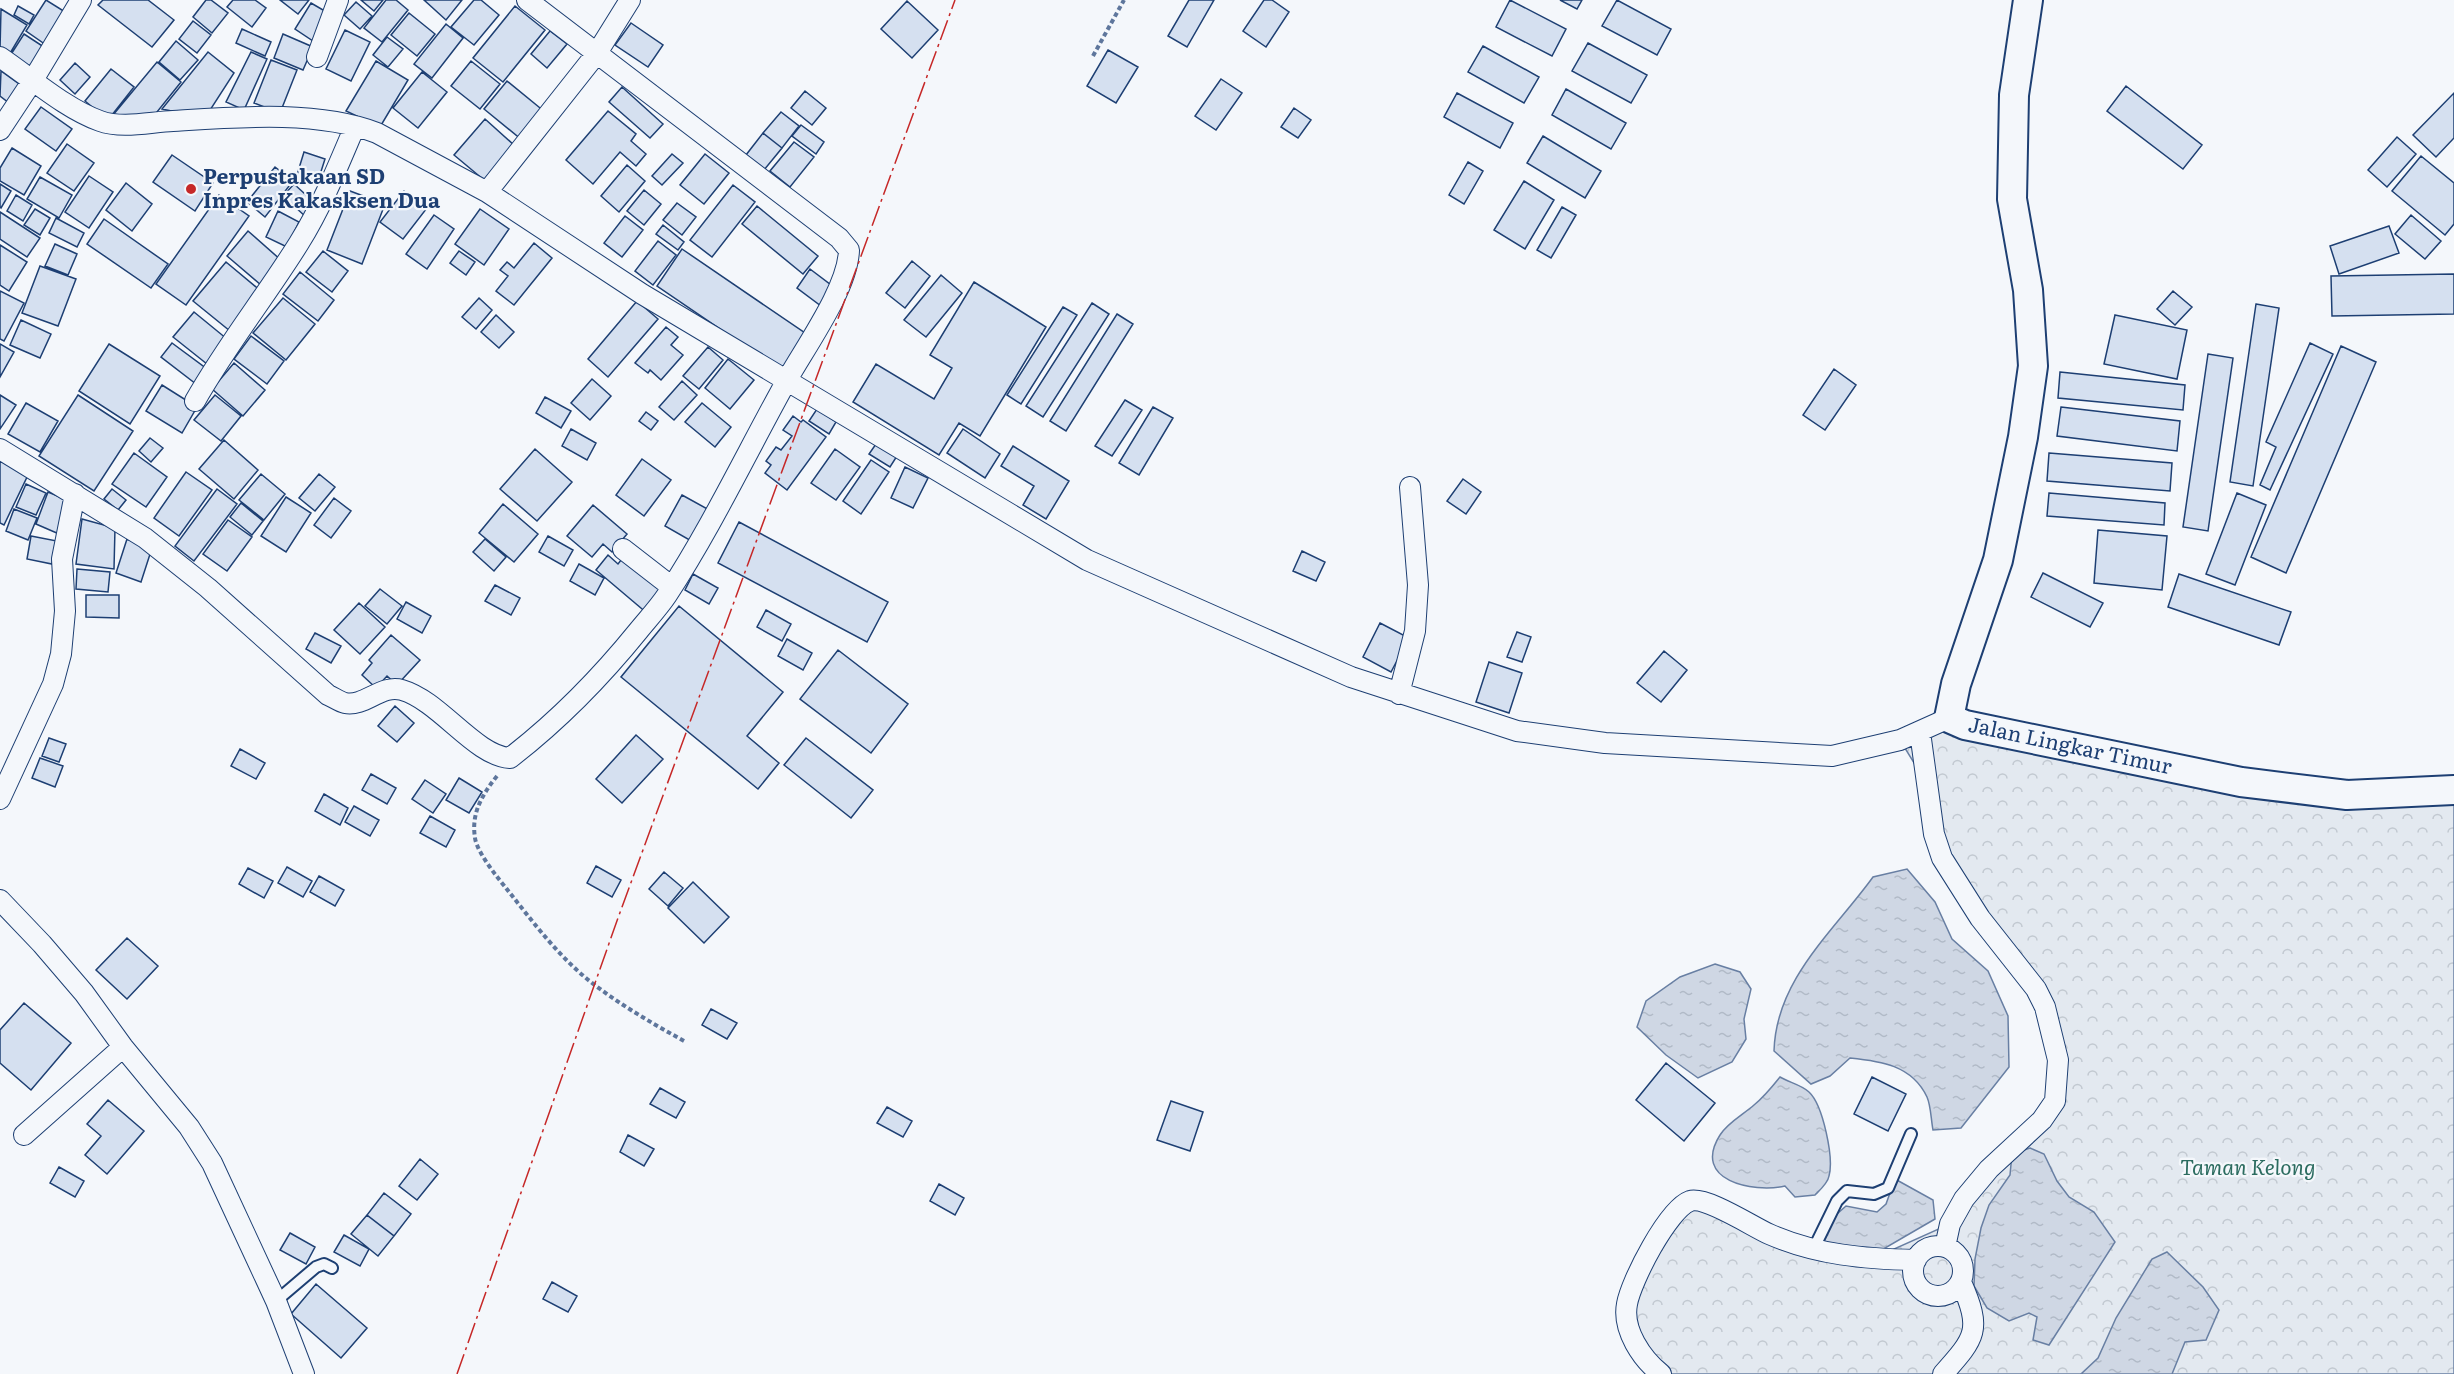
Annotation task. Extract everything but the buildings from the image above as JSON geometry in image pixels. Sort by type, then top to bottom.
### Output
[{"type":"main road","name":"Jalan Lingkar Timur","points":[[2028,0],[2014,95],[2012,199],[2028,290],[2032,366],[2023,437],[1998,560],[1956,684],[1949,718],[1965,725],[2241,782],[2347,795],[2454,790]]},
{"type":"street","points":[[0,130],[81,0]]},
{"type":"street","points":[[317,57],[338,0]]},
{"type":"street","points":[[0,449],[145,538],[208,588],[328,695],[344,703],[354,703],[381,692],[401,690],[415,696],[449,719],[494,755],[510,758],[556,719],[601,674],[672,587],[824,317],[849,265],[849,250],[839,238],[527,0]]},
{"type":"street","points":[[487,192],[597,53],[630,0]]},
{"type":"street","points":[[0,57],[79,111],[110,124],[260,117],[326,121],[377,133],[487,192],[642,294],[1087,560],[1351,677],[1399,694],[1516,731],[1605,743],[1832,756],[1900,740],[1949,718]]},
{"type":"street","points":[[195,401],[300,242],[328,189],[355,126]]},
{"type":"street","points":[[1399,694],[1414,631],[1418,585],[1410,487]]},
{"type":"street","points":[[0,799],[53,684],[62,654],[65,611],[62,559],[75,494]]},
{"type":"street","points":[[623,549],[672,587]]},
{"type":"street","points":[[1920,732],[1934,834],[1942,858],[1980,918],[2036,989],[2045,1006],[2058,1060],[2055,1101],[2042,1120],[1989,1169],[1964,1199],[1950,1224],[1945,1247]]},
{"type":"street","points":[[0,900],[77,985],[123,1047],[189,1127],[212,1163],[276,1301],[304,1374]]},
{"type":"street","points":[[24,1135],[123,1047]]},
{"type":"street","points":[[1661,1374],[1650,1365],[1637,1347],[1626,1311],[1629,1295],[1659,1233],[1675,1212],[1691,1201],[1702,1202],[1769,1234],[1813,1250],[1846,1257],[1916,1260]]},
{"type":"street","points":[[1943,1374],[1967,1347],[1973,1334],[1973,1319],[1961,1282],[1963,1273],[1959,1257],[1945,1247],[1928,1248],[1916,1260],[1914,1277],[1924,1291],[1932,1295],[1949,1294],[1961,1282]]},
{"type":"lane","points":[[1813,1250],[1837,1201],[1846,1191],[1874,1194],[1888,1188],[1911,1134]]},
{"type":"lane","points":[[276,1301],[316,1267],[324,1264],[332,1268]]},
{"type":"path","points":[[1093,56],[1124,0]]},
{"type":"path","points":[[510,758],[476,808],[475,841],[496,874],[555,947],[595,986],[649,1022],[686,1042]]},
{"type":"green space","name":"Taman Kelong","points":[[1951,720],[2241,782],[2454,790],[2454,1374],[1662,1374],[1650,1365],[1629,1295],[1659,1233],[1702,1202],[1769,1234],[1872,1259],[1950,1224],[2055,1101],[2051,1031],[1934,834],[1927,784],[1900,740]]},
{"type":"water","points":[[1907,869],[1935,902],[1952,939],[1988,971],[2008,1016],[2009,1067],[1961,1128],[1933,1130],[1927,1097],[1921,1086],[1904,1071],[1884,1063],[1850,1058],[1830,1076],[1811,1084],[1774,1051],[1777,1025],[1785,1001],[1810,957],[1873,877]]},
{"type":"water","points":[[1715,964],[1740,972],[1751,989],[1744,1019],[1746,1039],[1732,1062],[1698,1078],[1666,1055],[1637,1027],[1646,1001],[1680,977]]},
{"type":"water","points":[[1780,1077],[1809,1092],[1823,1120],[1829,1145],[1830,1168],[1827,1181],[1815,1195],[1795,1197],[1785,1186],[1772,1188],[1743,1185],[1719,1173],[1713,1163],[1713,1151],[1723,1131],[1761,1099]]},
{"type":"water","points":[[2030,1148],[2044,1154],[2057,1181],[2069,1197],[2094,1212],[2115,1242],[2049,1345],[2033,1340],[2037,1317],[2029,1313],[2009,1321],[1987,1308],[1974,1286],[1975,1259],[1981,1228],[1989,1205],[2010,1175],[2012,1154]]},
{"type":"water","points":[[1895,1179],[1933,1200],[1935,1219],[1880,1251],[1819,1244],[1837,1214],[1846,1206],[1877,1212],[1886,1204]]},
{"type":"water","points":[[2167,1252],[2203,1287],[2219,1310],[2206,1340],[2185,1342],[2172,1374],[2081,1374],[2098,1358],[2116,1318],[2152,1259]]},
{"type":"power","points":[[457,1374],[618,918],[955,0]]},
{"type":"place","name":"Perpustakaan SD Inpres Kakasksen Dua","points":[[191,189]]}]
